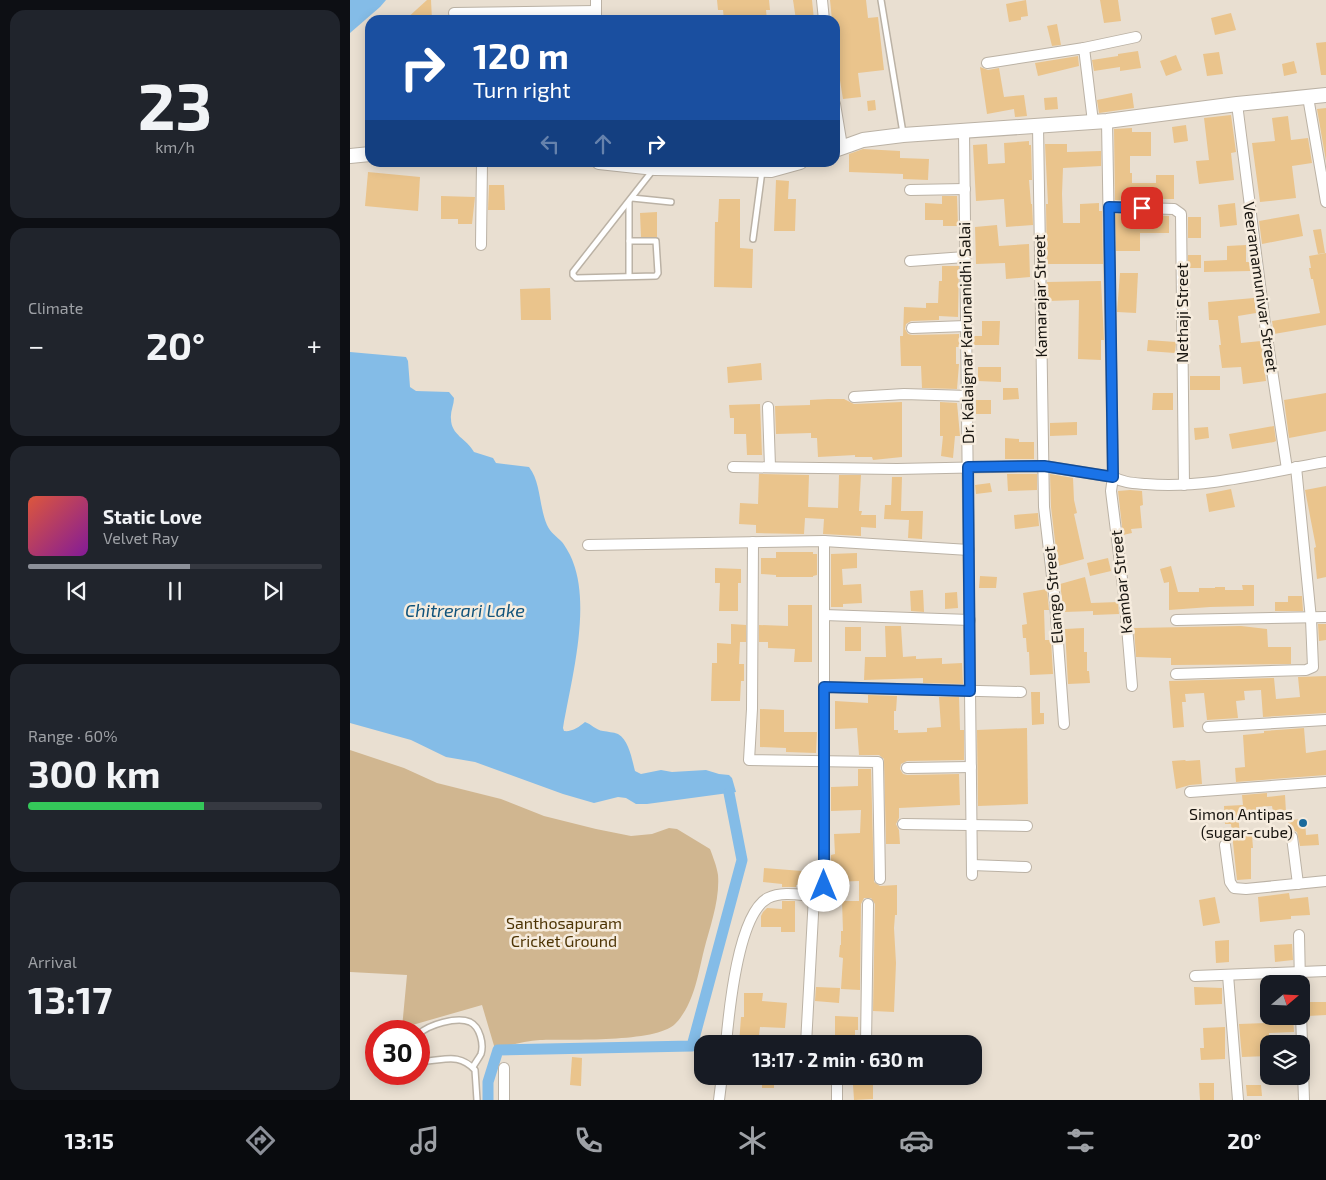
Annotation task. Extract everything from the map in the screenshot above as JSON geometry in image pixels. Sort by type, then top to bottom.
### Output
[{"type":"street","points":[[596,0],[596,15]]},
{"type":"street","points":[[822,0],[824,15]]},
{"type":"street","points":[[454,13],[549,15]]},
{"type":"street","points":[[987,64],[1084,48],[1136,37]]},
{"type":"street","name":"Kambar Street","points":[[1084,48],[1100,121],[1109,207],[1113,477],[1111,492],[1125,603],[1132,686]]},
{"type":"street","points":[[840,147],[863,140],[903,135],[1100,121],[1326,95]]},
{"type":"street","points":[[1308,97],[1326,202]]},
{"type":"street","name":"Veeramamunivar Street","points":[[1176,674],[1310,669],[1313,667],[1314,662],[1311,618],[1292,468],[1265,324],[1237,104]]},
{"type":"street","name":"Kamarajar Street","points":[[1038,126],[1044,466]]},
{"type":"street","name":"Dr. Kalaignar Karunanidhi Salai","points":[[964,131],[972,870],[1026,866]]},
{"type":"street","points":[[350,156],[365,154]]},
{"type":"street","points":[[481,245],[482,167]]},
{"type":"street","points":[[644,167],[771,170],[782,167]]},
{"type":"street","points":[[910,190],[965,189]]},
{"type":"street","name":"Nethaji Street","points":[[1109,207],[1174,209],[1180,214],[1184,485]]},
{"type":"street","points":[[910,261],[965,258]]},
{"type":"street","points":[[912,328],[966,326]]},
{"type":"street","points":[[854,397],[904,394],[967,396]]},
{"type":"street","points":[[768,407],[770,467]]},
{"type":"street","points":[[733,467],[897,469],[1044,466],[1113,477],[1123,482],[1168,486],[1202,484],[1326,462]]},
{"type":"street","name":"Elango Street","points":[[1044,466],[1044,508],[1055,602],[1064,724]]},
{"type":"street","points":[[727,1035],[733,984],[740,948],[759,905],[777,895],[814,896],[823,892],[824,541]]},
{"type":"street","points":[[588,545],[824,541],[969,550]]},
{"type":"street","points":[[753,542],[752,709],[749,760],[823,760],[879,763],[880,879]]},
{"type":"street","points":[[824,616],[970,620]]},
{"type":"street","points":[[1176,620],[1326,617]]},
{"type":"street","points":[[824,687],[1022,692]]},
{"type":"street","points":[[1208,727],[1326,720]]},
{"type":"street","points":[[907,768],[972,767]]},
{"type":"street","points":[[1190,792],[1326,782]]},
{"type":"street","points":[[903,824],[1026,826]]},
{"type":"street","points":[[1292,837],[1298,884]]},
{"type":"street","points":[[1225,845],[1230,882],[1234,888],[1246,889],[1326,882]]},
{"type":"street","points":[[806,1035],[814,896]]},
{"type":"street","points":[[866,1035],[868,904]]},
{"type":"street","points":[[1299,935],[1300,975]]},
{"type":"street","points":[[1195,976],[1326,971]]},
{"type":"street","points":[[1228,975],[1238,1100]]},
{"type":"street","points":[[1301,1025],[1304,1100]]},
{"type":"street","points":[[504,1068],[504,1100]]},
{"type":"street","points":[[719,1100],[721,1085]]},
{"type":"street","points":[[837,1100],[839,1085]]},
{"type":"lane","points":[[881,0],[903,135]]},
{"type":"lane","points":[[629,241],[656,241],[658,272],[654,277],[576,278],[573,274],[655,168]]},
{"type":"lane","points":[[753,239],[762,170]]},
{"type":"lane","points":[[631,200],[671,202]]},
{"type":"lane","points":[[629,276],[631,200]]},
{"type":"lane","points":[[430,1028],[458,1021],[470,1022],[477,1029],[482,1043],[481,1054],[473,1067]]},
{"type":"lane","points":[[430,1060],[454,1058],[469,1063],[476,1072],[477,1100]]},
{"type":"green space","name":"Santhosapuram Cricket Ground","points":[[350,750],[404,768],[437,783],[501,799],[544,816],[596,829],[631,836],[652,834],[669,828],[677,829],[710,849],[716,865],[718,884],[716,903],[691,999],[675,1024],[665,1030],[611,1039],[540,1040],[495,1049],[482,1005],[430,1020],[403,1020],[407,975],[350,972]]},
{"type":"water","points":[[350,0],[386,0],[371,15],[365,15],[365,20],[350,33]]},
{"type":"water","name":"Chitrerari Lake","points":[[350,352],[406,357],[410,387],[416,391],[449,392],[454,398],[451,414],[452,424],[456,433],[474,452],[493,458],[496,463],[529,467],[533,473],[538,487],[544,518],[547,525],[568,552],[578,581],[580,623],[578,645],[564,731],[573,730],[585,722],[598,729],[616,733],[622,737],[629,751],[635,771],[641,774],[661,770],[672,772],[706,770],[729,775],[732,778],[736,792],[647,804],[636,804],[626,798],[618,797],[594,803],[563,794],[475,762],[446,757],[411,740],[350,723]]},
{"type":"building","points":[[427,0],[431,0],[432,15],[410,15]]},
{"type":"building","points":[[717,0],[769,0],[770,10],[766,10],[766,15],[724,15],[723,10],[718,10]]},
{"type":"building","points":[[793,0],[812,0],[814,15],[795,15]]},
{"type":"building","points":[[830,0],[866,0],[868,18],[878,17],[884,70],[858,73],[861,97],[843,99],[840,81],[840,15],[832,15]]},
{"type":"building","points":[[1026,0],[1028,16],[1021,17],[1021,20],[1009,22],[1006,4]]},
{"type":"building","points":[[1100,0],[1118,0],[1121,21],[1104,23]]},
{"type":"building","points":[[1231,13],[1236,30],[1215,35],[1211,18]]},
{"type":"building","points":[[1057,24],[1061,45],[1052,46],[1047,26]]},
{"type":"building","points":[[1326,42],[1326,75],[1321,75],[1316,43]]},
{"type":"building","points":[[1138,51],[1141,68],[1120,71],[1120,67],[1094,71],[1092,60]]},
{"type":"building","points":[[1219,52],[1223,74],[1207,76],[1203,54]]},
{"type":"building","points":[[1176,55],[1182,70],[1166,76],[1160,61]]},
{"type":"building","points":[[1078,56],[1079,66],[1038,76],[1035,63]]},
{"type":"building","points":[[1294,61],[1297,73],[1284,76],[1282,64]]},
{"type":"building","points":[[980,67],[988,70],[999,68],[1004,97],[1024,95],[1027,116],[1015,117],[1014,109],[987,114]]},
{"type":"building","points":[[1132,93],[1134,108],[1099,113],[1097,100]]},
{"type":"building","points":[[1057,97],[1058,109],[1045,110],[1044,98]]},
{"type":"building","points":[[875,100],[876,110],[868,111],[867,101]]},
{"type":"building","points":[[1326,108],[1326,161],[1317,109]]},
{"type":"building","points":[[1231,115],[1236,152],[1231,153],[1234,180],[1199,184],[1196,161],[1209,160],[1204,118]]},
{"type":"building","points":[[1288,116],[1291,140],[1308,138],[1312,163],[1292,166],[1296,198],[1260,202],[1252,143],[1275,141],[1272,118]]},
{"type":"building","points":[[1186,125],[1188,141],[1174,143],[1172,127]]},
{"type":"building","points":[[1132,128],[1132,132],[1151,132],[1151,156],[1130,156],[1132,183],[1156,183],[1156,175],[1174,175],[1174,199],[1153,199],[1153,201],[1115,200],[1114,129]]},
{"type":"building","points":[[1029,141],[1029,145],[1031,145],[1032,180],[1029,180],[1033,225],[1006,227],[1004,199],[976,201],[973,145],[987,144],[988,164],[1005,163],[1004,143]]},
{"type":"building","points":[[1045,144],[1067,144],[1067,152],[1101,151],[1101,166],[1063,168],[1062,194],[1063,223],[1080,223],[1080,204],[1099,203],[1099,211],[1102,211],[1103,264],[1047,264],[1046,204],[1048,204]]},
{"type":"building","points":[[863,149],[900,151],[900,158],[929,159],[928,180],[903,179],[903,174],[849,172],[849,154]]},
{"type":"building","points":[[368,172],[420,177],[418,211],[365,206]]},
{"type":"building","points":[[776,180],[789,181],[788,199],[796,199],[795,231],[774,231]]},
{"type":"building","points":[[489,185],[504,185],[505,210],[488,210]]},
{"type":"building","points":[[441,196],[475,197],[472,224],[458,224],[458,219],[441,219]]},
{"type":"building","points":[[942,196],[957,196],[958,226],[943,226],[943,220],[925,220],[925,203],[942,204]]},
{"type":"building","points":[[719,199],[740,199],[740,248],[753,249],[752,288],[714,287],[715,222],[718,222]]},
{"type":"building","points":[[1235,203],[1237,225],[1220,227],[1218,205]]},
{"type":"building","points":[[657,212],[657,237],[641,237],[640,213]]},
{"type":"building","points":[[1115,214],[1169,216],[1169,233],[1140,233],[1140,251],[1116,251]]},
{"type":"building","points":[[1299,214],[1303,236],[1262,244],[1259,221]]},
{"type":"building","points":[[1188,217],[1201,217],[1201,238],[1188,238]]},
{"type":"building","points":[[997,225],[999,246],[1029,244],[1030,277],[1006,279],[1005,263],[976,264],[975,227]]},
{"type":"building","points":[[1321,229],[1325,253],[1318,254],[1313,230]]},
{"type":"building","points":[[1246,245],[1246,262],[1250,262],[1250,271],[1204,272],[1204,261],[1227,260],[1227,246]]},
{"type":"building","points":[[1326,253],[1326,325],[1274,334],[1272,321],[1320,313],[1313,279],[1311,279],[1309,256]]},
{"type":"building","points":[[1188,255],[1201,255],[1201,268],[1188,268]]},
{"type":"building","points":[[942,266],[959,266],[958,317],[939,316],[939,320],[911,321],[906,324],[905,329],[908,334],[912,335],[959,334],[959,347],[956,347],[956,364],[959,364],[957,389],[922,388],[921,366],[901,366],[900,336],[903,336],[904,307],[926,308],[926,303],[938,303],[939,281],[942,281]]},
{"type":"building","points":[[1120,273],[1138,273],[1136,313],[1117,312]]},
{"type":"building","points":[[1101,281],[1104,340],[1101,340],[1101,360],[1078,359],[1079,300],[1048,301],[1047,282]]},
{"type":"building","points":[[550,288],[551,320],[521,320],[520,289]]},
{"type":"building","points":[[1254,298],[1256,313],[1238,316],[1241,343],[1261,341],[1266,381],[1243,384],[1241,367],[1222,368],[1218,320],[1209,320],[1208,302]]},
{"type":"building","points":[[982,321],[1000,321],[999,345],[973,345],[973,336],[982,336]]},
{"type":"building","points":[[1148,340],[1176,342],[1175,353],[1147,351]]},
{"type":"building","points":[[761,363],[762,380],[728,383],[727,367]]},
{"type":"building","points":[[978,367],[1001,367],[1001,382],[978,381]]},
{"type":"building","points":[[1190,376],[1220,376],[1220,390],[1190,390]]},
{"type":"building","points":[[1003,388],[1018,388],[1019,399],[1003,400]]},
{"type":"building","points":[[1153,393],[1173,393],[1173,410],[1152,410]]},
{"type":"building","points":[[1326,393],[1326,431],[1289,438],[1284,400]]},
{"type":"building","points":[[844,399],[854,404],[902,402],[902,457],[873,460],[872,457],[855,457],[855,455],[818,457],[817,438],[811,438],[811,433],[776,434],[775,406],[810,405],[810,400]]},
{"type":"building","points":[[976,400],[991,400],[991,414],[976,414]]},
{"type":"building","points":[[940,402],[957,403],[960,436],[955,436],[953,458],[941,456],[943,436],[940,436]]},
{"type":"building","points":[[760,404],[762,455],[747,455],[746,434],[734,434],[734,418],[730,418],[729,405]]},
{"type":"building","points":[[1077,422],[1077,435],[1050,436],[1050,423]]},
{"type":"building","points":[[1274,426],[1276,441],[1232,449],[1229,434]]},
{"type":"building","points":[[1208,427],[1209,438],[1195,440],[1194,428]]},
{"type":"building","points":[[1005,438],[1019,439],[1019,442],[1034,442],[1034,459],[1005,459]]},
{"type":"building","points":[[759,474],[809,475],[808,507],[838,508],[839,475],[861,475],[859,511],[862,511],[861,515],[876,515],[876,528],[861,527],[861,536],[823,534],[824,519],[805,518],[804,534],[756,533],[756,525],[739,524],[740,503],[758,504]]},
{"type":"building","points":[[1007,474],[1037,474],[1037,490],[1008,491]]},
{"type":"building","points":[[1050,474],[1073,478],[1074,500],[1077,513],[1074,514],[1084,559],[1058,566],[1051,507]]},
{"type":"building","points":[[892,477],[902,477],[901,511],[923,511],[922,539],[908,538],[909,520],[884,519],[885,505],[891,505]]},
{"type":"building","points":[[990,483],[992,492],[976,494],[975,485]]},
{"type":"building","points":[[1326,486],[1326,577],[1317,579],[1314,548],[1316,547],[1305,490]]},
{"type":"building","points":[[1231,489],[1235,507],[1209,512],[1206,494]]},
{"type":"building","points":[[1118,491],[1142,491],[1143,505],[1140,506],[1142,528],[1131,529],[1132,533],[1123,535]]},
{"type":"building","points":[[1038,513],[1039,526],[1015,529],[1014,515]]},
{"type":"building","points":[[776,552],[813,552],[813,554],[817,554],[817,575],[813,577],[776,577],[776,575],[761,574],[761,558],[776,558]]},
{"type":"building","points":[[857,553],[857,568],[842,569],[843,585],[861,584],[862,603],[843,604],[843,607],[831,607],[831,554]]},
{"type":"building","points":[[1108,558],[1111,571],[1090,576],[1087,563]]},
{"type":"building","points":[[1171,566],[1178,592],[1199,592],[1199,588],[1215,587],[1225,587],[1225,590],[1243,590],[1242,585],[1254,585],[1254,606],[1169,610],[1169,582],[1164,583],[1160,569]]},
{"type":"building","points":[[715,568],[741,569],[741,583],[738,583],[738,611],[719,611],[720,583],[715,583]]},
{"type":"building","points":[[980,576],[997,577],[996,588],[979,588]]},
{"type":"building","points":[[1085,577],[1091,603],[1118,602],[1119,614],[1093,615],[1093,611],[1064,612],[1060,584]]},
{"type":"building","points":[[1047,589],[1049,610],[1044,610],[1045,640],[1051,640],[1053,674],[1030,675],[1029,652],[1027,652],[1026,638],[1023,638],[1022,625],[1027,624],[1023,593]]},
{"type":"building","points":[[923,590],[924,612],[911,611],[910,591]]},
{"type":"building","points":[[957,592],[958,608],[945,609],[945,593]]},
{"type":"building","points":[[1288,596],[1302,596],[1303,611],[1275,611],[1275,602],[1288,602]]},
{"type":"building","points":[[788,605],[812,605],[812,662],[794,662],[795,649],[768,648],[768,642],[759,642],[759,625],[788,626]]},
{"type":"building","points":[[731,624],[746,625],[746,642],[740,642],[739,664],[744,664],[744,681],[741,681],[740,701],[711,701],[712,663],[717,663],[717,643],[731,644]]},
{"type":"building","points":[[1318,624],[1326,624],[1326,640],[1319,641]]},
{"type":"building","points":[[885,626],[901,626],[903,657],[916,656],[916,659],[942,658],[942,664],[962,663],[963,684],[923,683],[923,678],[864,680],[865,657],[886,657]]},
{"type":"building","points":[[1241,626],[1267,629],[1268,647],[1291,647],[1291,664],[1171,665],[1171,658],[1136,657],[1134,628]]},
{"type":"building","points":[[845,627],[861,627],[861,651],[845,651]]},
{"type":"building","points":[[1084,628],[1084,652],[1087,652],[1087,671],[1089,671],[1090,683],[1068,684],[1065,629]]},
{"type":"building","points":[[1326,676],[1326,713],[1263,717],[1261,690],[1244,691],[1245,700],[1236,701],[1238,718],[1207,720],[1204,693],[1185,694],[1186,702],[1182,702],[1184,727],[1173,728],[1169,681],[1274,678],[1276,699],[1300,697],[1298,677]]},
{"type":"building","points":[[1031,692],[1040,692],[1040,713],[1044,713],[1044,724],[1032,725]]},
{"type":"building","points":[[868,695],[897,696],[896,711],[894,711],[894,730],[898,730],[898,733],[927,732],[927,728],[941,727],[939,697],[959,697],[960,730],[964,730],[964,760],[907,761],[901,764],[900,769],[903,774],[907,775],[959,774],[960,805],[899,808],[899,818],[896,824],[899,830],[900,844],[886,844],[884,759],[879,755],[859,755],[857,728],[835,729],[835,701],[868,703]]},
{"type":"building","points":[[760,709],[784,710],[784,732],[817,732],[816,753],[786,752],[786,748],[760,747]]},
{"type":"building","points":[[1027,728],[1028,804],[978,806],[977,730]]},
{"type":"building","points":[[1304,728],[1306,753],[1326,750],[1326,775],[1236,782],[1235,768],[1245,767],[1243,735],[1264,733],[1264,731]]},
{"type":"building","points":[[1200,760],[1202,784],[1176,789],[1172,761]]},
{"type":"building","points":[[858,769],[871,769],[874,882],[880,886],[897,885],[897,915],[895,915],[894,928],[896,963],[894,1012],[873,1011],[875,904],[871,898],[864,898],[861,904],[860,990],[841,989],[843,958],[839,957],[841,931],[843,931],[842,901],[859,901],[859,881],[831,882],[831,855],[835,854],[834,834],[860,833],[861,810],[831,811],[831,787],[858,786]]},
{"type":"building","points":[[1267,793],[1267,797],[1285,795],[1286,812],[1273,812],[1272,806],[1256,807],[1256,813],[1238,814],[1240,836],[1252,835],[1253,848],[1251,848],[1251,879],[1237,880],[1231,824],[1225,824],[1224,806],[1243,805],[1242,795]]},
{"type":"building","points":[[1305,819],[1306,835],[1318,834],[1319,845],[1300,846],[1297,832],[1293,830],[1288,831],[1288,820]]},
{"type":"building","points":[[764,868],[802,871],[801,885],[782,887],[782,884],[763,882]]},
{"type":"building","points":[[1289,893],[1290,899],[1308,897],[1310,915],[1291,916],[1291,919],[1260,922],[1258,897]]},
{"type":"building","points":[[1215,897],[1220,923],[1203,926],[1199,900]]},
{"type":"building","points":[[782,901],[795,901],[795,932],[781,932],[781,927],[761,927],[763,912],[767,908],[782,909]]},
{"type":"building","points":[[1229,940],[1229,962],[1216,963],[1215,941]]},
{"type":"building","points":[[1292,944],[1293,960],[1275,962],[1274,945]]},
{"type":"building","points":[[816,987],[840,988],[839,1003],[815,1001]]},
{"type":"building","points":[[1194,987],[1222,988],[1222,1004],[1195,1005]]},
{"type":"building","points":[[744,993],[763,993],[762,1001],[787,1003],[785,1028],[760,1027],[759,1035],[740,1035],[741,1017],[744,1017]]},
{"type":"building","points":[[1310,1002],[1326,1002],[1326,1015],[1310,1016]]},
{"type":"building","points":[[835,1016],[858,1017],[858,1030],[855,1030],[855,1035],[835,1035]]},
{"type":"building","points":[[1239,1024],[1294,1025],[1294,1032],[1260,1035],[1260,1056],[1242,1057]]},
{"type":"building","points":[[1225,1027],[1225,1059],[1201,1060],[1200,1048],[1204,1048],[1203,1028]]},
{"type":"building","points":[[572,1057],[582,1058],[581,1086],[570,1085]]},
{"type":"building","points":[[1199,1083],[1214,1083],[1214,1100],[1200,1100]]},
{"type":"building","points":[[762,1085],[774,1085],[774,1088],[762,1088]]},
{"type":"building","points":[[853,1085],[873,1085],[873,1099],[854,1100]]},
{"type":"building","points":[[1246,1085],[1261,1085],[1262,1096],[1247,1096]]},
{"type":"waterway","points":[[488,1100],[488,1082],[498,1050],[692,1046],[742,860],[729,793]]},
{"type":"place","name":"Simon Antipas (sugar-cube)","points":[[1303,823]]},
{"type":"route","points":[[824,886],[824,687],[970,691],[968,467],[1044,466],[1113,477],[1109,207],[1142,208]]}]
